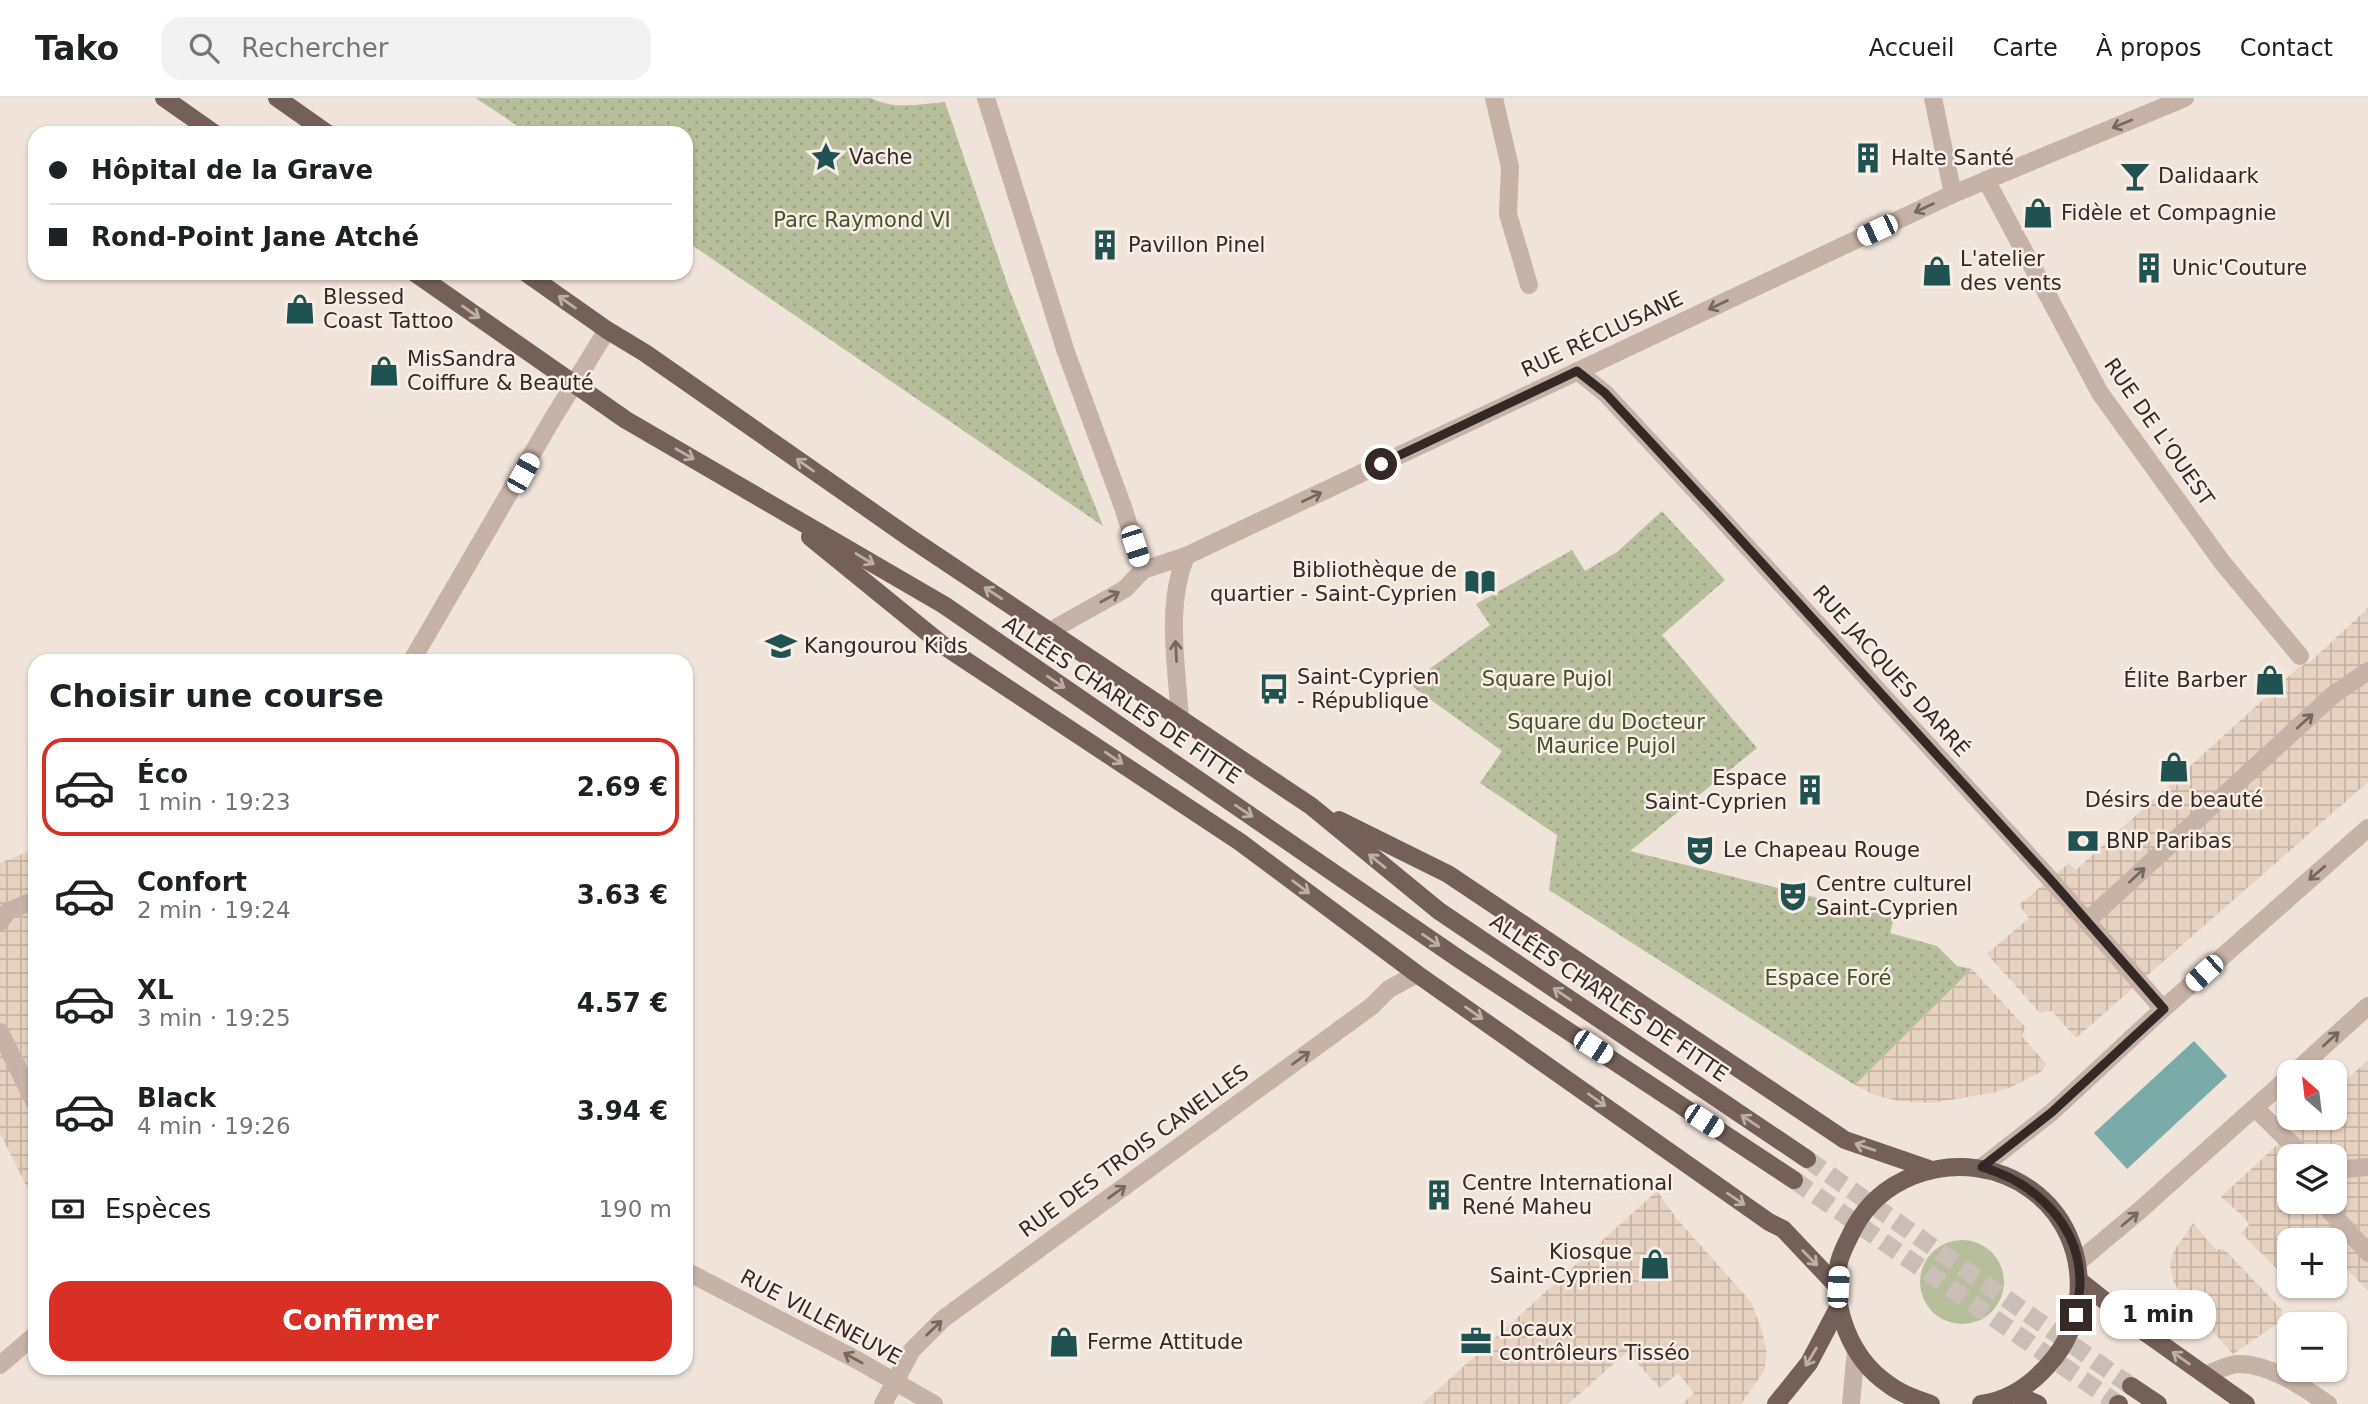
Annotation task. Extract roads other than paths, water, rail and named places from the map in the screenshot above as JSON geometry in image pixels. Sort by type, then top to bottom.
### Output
[{"type":"main road","points":[[164,98],[204,126]]},
{"type":"main road","points":[[277,98],[317,126]]},
{"type":"main road","name":"ALLÉES CHARLES DE FITTE","points":[[425,280],[626,420],[944,605],[1459,958],[1794,1180]]},
{"type":"main road","name":"ALLÉES CHARLES DE FITTE","points":[[536,280],[910,538],[1311,806],[1439,912],[1807,1159]]},
{"type":"main road","points":[[764,499],[944,646],[1240,842],[1417,974],[1542,1060],[1690,1168],[1783,1229],[1838,1287]]},
{"type":"main road","points":[[1311,806],[1448,874],[1845,1140],[1930,1170]]},
{"type":"main road","points":[[1931,1404],[1899,1400],[1856,1350],[1845,1329],[1839,1306],[1839,1261],[1861,1215],[1881,1194],[1901,1181],[1930,1170],[1956,1166],[1982,1167],[2001,1173],[2037,1194],[2063,1225],[2072,1244],[2080,1281],[2076,1315],[2063,1347],[2041,1374],[2014,1394],[1980,1404]]},
{"type":"main road","points":[[2080,1281],[2143,1331],[2246,1404]]},
{"type":"main road","points":[[1776,1404],[1809,1363],[1839,1306]]},
{"type":"main road","points":[[2131,1386],[2158,1404]]},
{"type":"main road","points":[[2014,1394],[2038,1404]]},
{"type":"street","points":[[986,98],[1066,352],[1123,507],[1143,570]]},
{"type":"street","points":[[1494,98],[1510,167],[1508,214],[1529,285]]},
{"type":"street","points":[[1933,98],[1953,194]]},
{"type":"street","name":"RUE RÉCLUSANE","points":[[1050,631],[1125,589],[1143,570],[1186,556],[1953,194],[2185,98]]},
{"type":"street","name":"RUE DE L'OUEST","points":[[1986,180],[2100,393],[2222,562],[2300,656]]},
{"type":"street","points":[[416,654],[607,330]]},
{"type":"street","name":"RUE JACQUES DARRÉ","points":[[1577,371],[1614,403],[2087,921],[2164,1009]]},
{"type":"street","points":[[1180,719],[1175,619],[1179,573],[1186,556]]},
{"type":"street","points":[[2087,921],[2333,695],[2368,671]]},
{"type":"street","points":[[1982,1167],[2052,1112],[2368,828]]},
{"type":"street","points":[[0,922],[8,911],[28,903]]},
{"type":"street","name":"RUE DES TROIS CANELLES","points":[[883,1404],[912,1350],[943,1319],[1372,1006],[1389,989],[1417,974]]},
{"type":"street","points":[[2308,1060],[2368,1006]]},
{"type":"street","points":[[0,1032],[28,1089]]},
{"type":"street","points":[[2077,1263],[2277,1088]]},
{"type":"street","points":[[2255,1108],[2292,1144]]},
{"type":"street","points":[[2347,1169],[2368,1167]]},
{"type":"street","points":[[2333,1214],[2368,1253]]},
{"type":"street","name":"RUE VILLENEUVE","points":[[693,1275],[857,1360],[934,1404]]},
{"type":"street","points":[[0,1365],[28,1341]]},
{"type":"street","points":[[1850,1404],[1856,1350]]},
{"type":"street","points":[[2205,1375],[2236,1364],[2255,1368],[2288,1377],[2328,1404]]},
{"type":"water","points":[[2194,1041],[2227,1076],[2127,1169],[2094,1133]]},
{"type":"tunnel","points":[[1807,1159],[2131,1386]]},
{"type":"tunnel","points":[[1794,1180],[2118,1404]]},
{"type":"place","name":"Vache","points":[[826,157]]},
{"type":"place","name":"Halte Santé","points":[[1868,158]]},
{"type":"place","name":"Dalidaark","points":[[2135,176]]},
{"type":"place","name":"Fidèle et Compagnie","points":[[2038,213]]},
{"type":"place","name":"Pavillon Pinel","points":[[1105,245]]},
{"type":"place","name":"Unic'Couture","points":[[2149,268]]},
{"type":"place","name":"L'atelier des vents","points":[[1937,271]]},
{"type":"place","name":"Blessed Coast Tattoo","points":[[300,309]]},
{"type":"place","name":"MisSandra Coiffure & Beauté","points":[[384,371]]},
{"type":"place","name":"Bibliothèque de quartier - Saint-Cyprien","points":[[1480,582]]},
{"type":"place","name":"Kangourou Kids","points":[[781,646]]},
{"type":"place","name":"Élite Barber","points":[[2270,680]]},
{"type":"place","name":"Saint-Cyprien - République","points":[[1274,689]]},
{"type":"place","name":"Désirs de beauté","points":[[2174,767]]},
{"type":"place","name":"Espace Saint-Cyprien","points":[[1810,790]]},
{"type":"place","name":"BNP Paribas","points":[[2083,841]]},
{"type":"place","name":"Le Chapeau Rouge","points":[[1700,850]]},
{"type":"place","name":"Centre culturel Saint-Cyprien","points":[[1793,896]]},
{"type":"place","name":"Centre International René Maheu","points":[[1439,1195]]},
{"type":"place","name":"Kiosque Saint-Cyprien","points":[[1655,1264]]},
{"type":"place","name":"Locaux contrôleurs Tisséo","points":[[1476,1341]]},
{"type":"place","name":"Ferme Attitude","points":[[1064,1342]]},
{"type":"park label","name":"Parc Raymond VI","points":[[862,220]]},
{"type":"park label","name":"Square Pujol","points":[[1547,679]]},
{"type":"park label","name":"Square du Docteur Maurice Pujol","points":[[1606,734]]},
{"type":"park label","name":"Espace Foré","points":[[1828,978]]}]
